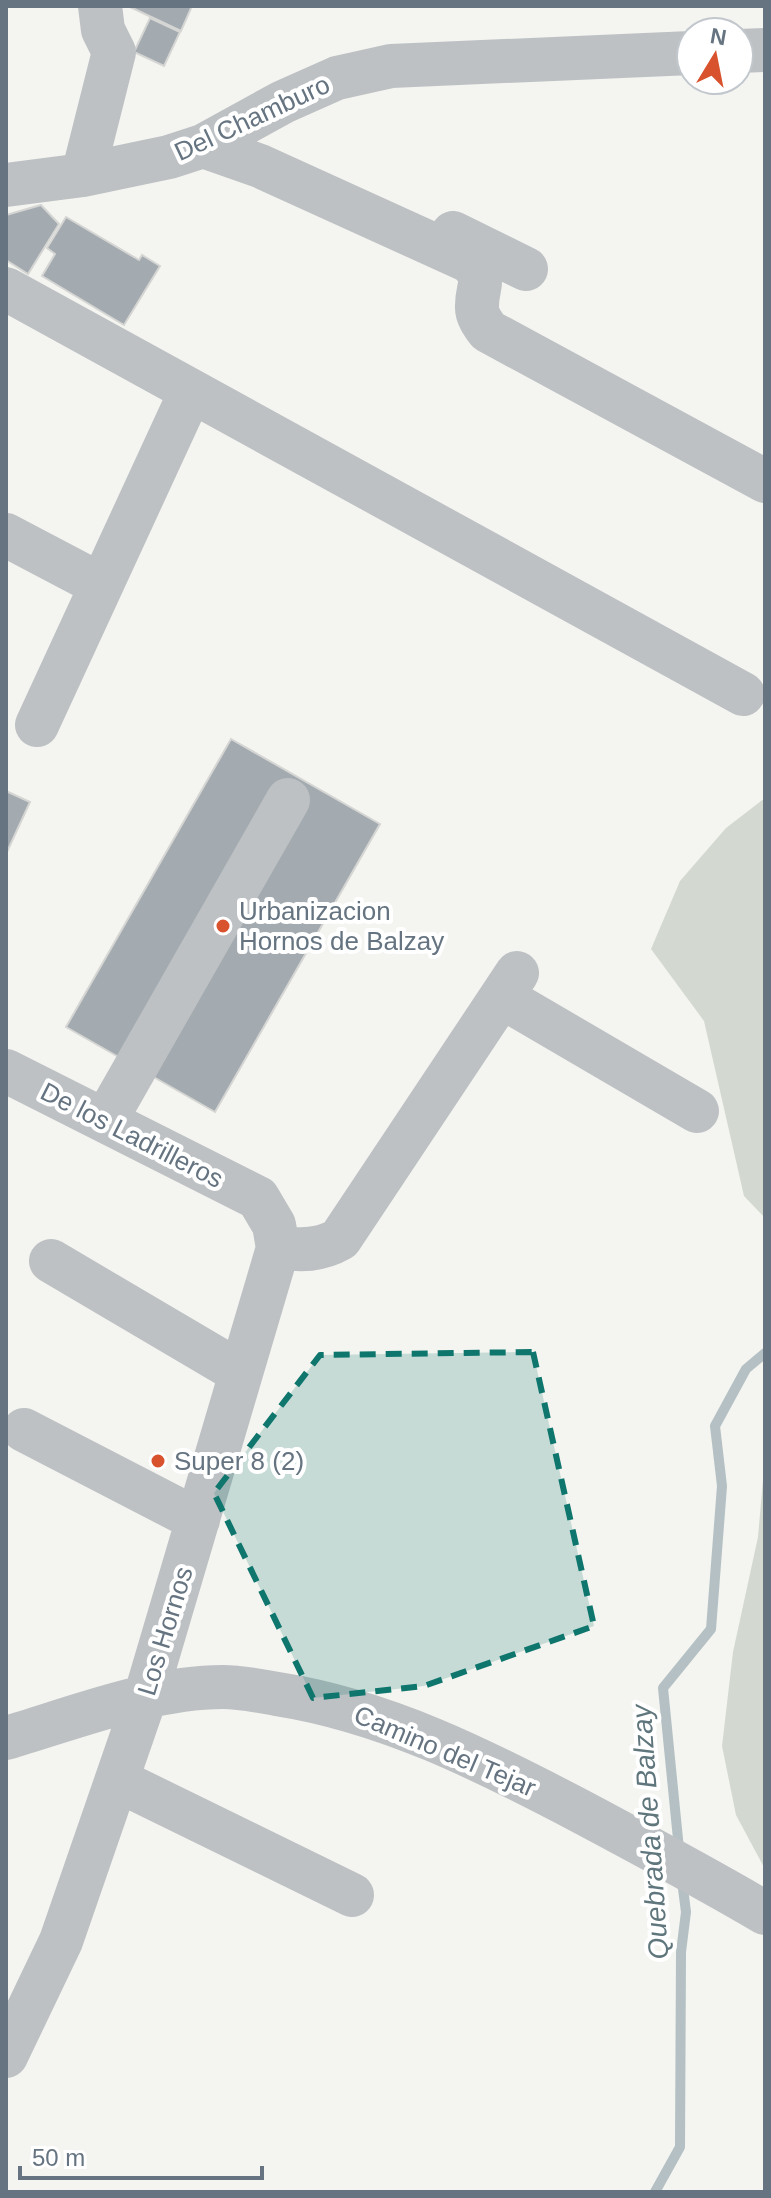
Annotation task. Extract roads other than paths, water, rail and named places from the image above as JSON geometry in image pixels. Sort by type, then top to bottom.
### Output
[{"type":"street","points":[[83,175],[114,52],[103,30],[100,6]]},
{"type":"street","name":"Del Chamburo","points":[[6,185],[83,175],[169,157],[203,146],[283,102],[337,78],[391,66],[675,54]]},
{"type":"street","points":[[247,122],[305,158],[526,269]]},
{"type":"street","points":[[203,146],[260,166],[469,261],[478,269],[482,280],[477,308],[488,331],[765,481]]},
{"type":"street","points":[[6,289],[743,694]]},
{"type":"street","points":[[37,725],[191,391]]},
{"type":"street","points":[[6,535],[101,585]]},
{"type":"street","points":[[105,1121],[288,800]]},
{"type":"street","points":[[278,1248],[308,1250],[326,1247],[340,1239],[509,985],[697,1111]]},
{"type":"street","name":"De los Ladrilleros","points":[[6,1071],[258,1198],[274,1225],[278,1248]]},
{"type":"street","name":"Los Hornos","points":[[6,2056],[61,1941],[145,1698],[278,1248]]},
{"type":"street","points":[[51,1261],[241,1373]]},
{"type":"street","points":[[24,1430],[198,1520]]},
{"type":"street","name":"Camino del Tejar","points":[[6,1738],[145,1698],[203,1688],[226,1687],[318,1700],[381,1718],[489,1763],[702,1876],[765,1913]]},
{"type":"street","points":[[117,1780],[352,1895]]},
{"type":"waterway","name":"Quebrada de Balzay","points":[[679,1849],[663,1688],[711,1629],[722,1486],[715,1426],[746,1369],[765,1353]]},
{"type":"waterway","name":"Quebrada de Balzay","points":[[655,2192],[680,2147],[681,1952],[686,1912],[682,1881]]},
{"type":"place","name":"Urbanizacion Hornos de Balzay","points":[[223,926]]},
{"type":"place","name":"Super 8 (2)","points":[[158,1461]]}]
